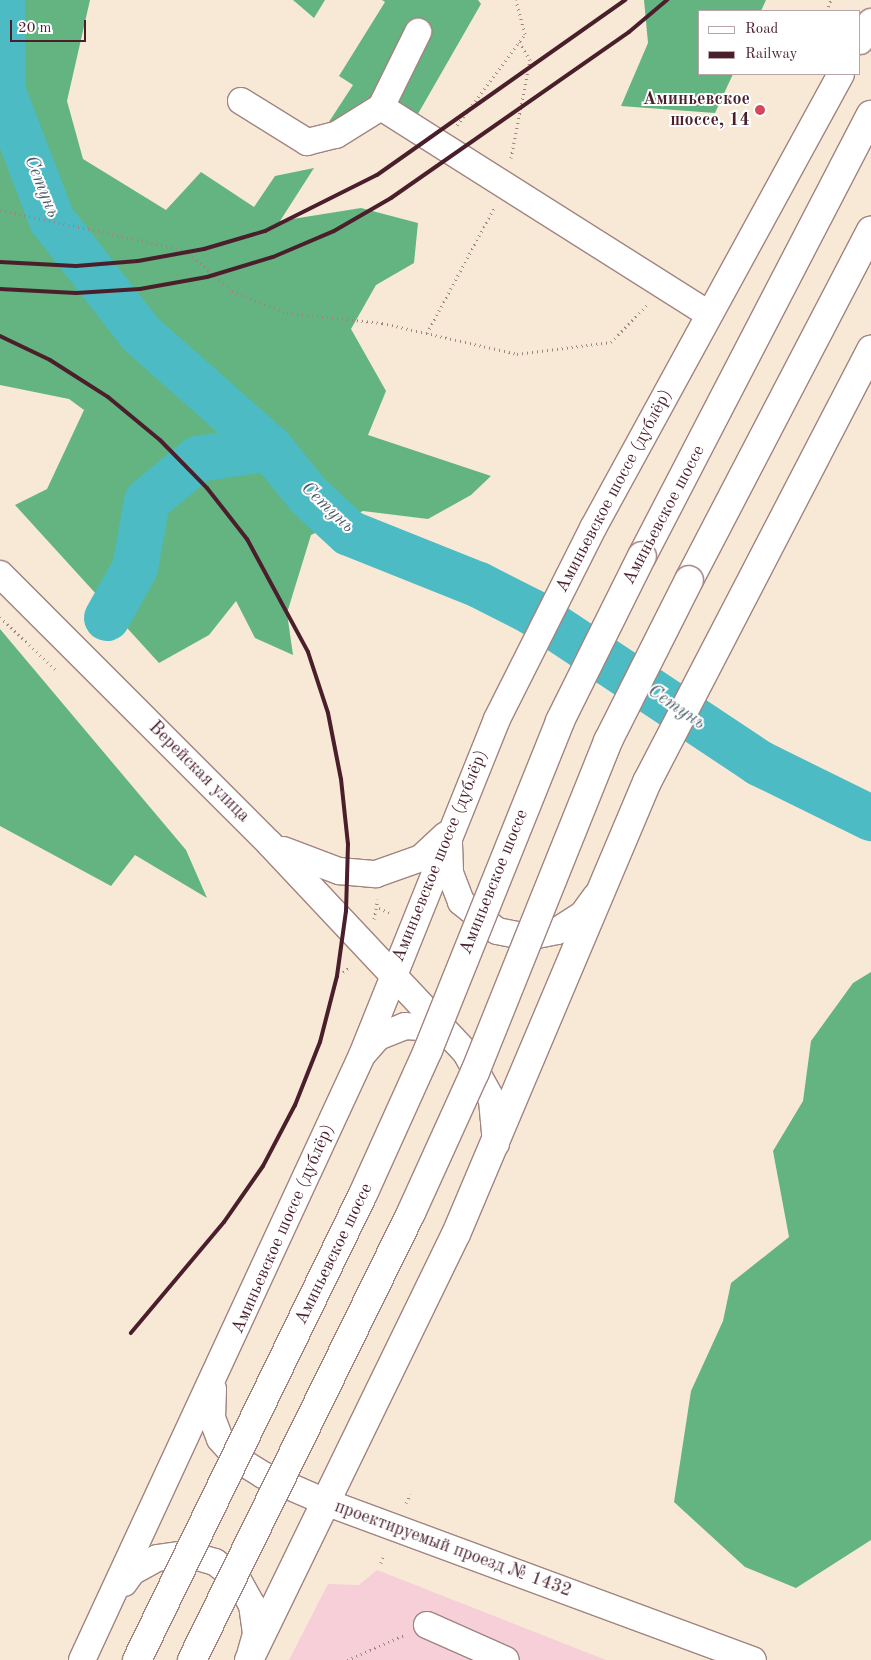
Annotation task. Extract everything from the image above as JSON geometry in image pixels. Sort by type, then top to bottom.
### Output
[{"type":"main road","name":"Аминьевское шоссе","points":[[138,1660],[364,1192],[428,1050],[560,721],[642,556],[871,115]]},
{"type":"main road","points":[[192,1660],[412,1213],[475,1072],[608,742],[688,580],[871,230]]},
{"type":"main road","points":[[249,1660],[328,1503],[496,1145],[647,782],[735,609],[871,350]]},
{"type":"street","points":[[861,39],[871,22]]},
{"type":"street","points":[[241,102],[307,142],[336,135],[381,107],[418,32]]},
{"type":"street","name":"Аминьевское шоссе (дублёр)","points":[[82,1660],[114,1595],[362,1055],[451,827],[497,719],[593,528],[840,75]]},
{"type":"street","points":[[381,107],[709,314]]},
{"type":"street","name":"Верейская улица","points":[[0,574],[269,843],[455,1040],[479,1071],[492,1100],[496,1145]]},
{"type":"street","points":[[269,843],[308,862],[339,871],[376,874],[420,858],[451,827]]},
{"type":"street","points":[[451,827],[448,857],[454,888],[471,914],[497,931],[527,937],[557,931],[583,914],[601,889]]},
{"type":"street","points":[[362,1055],[378,1037],[405,1026],[432,1028],[455,1040]]},
{"type":"street","name":"проектируемый проезд № 1432","points":[[213,1381],[212,1418],[220,1439],[239,1460],[328,1503],[753,1660]]},
{"type":"street","points":[[114,1595],[132,1572],[158,1558],[186,1554],[215,1562],[238,1580],[252,1605],[256,1634],[249,1660]]},
{"type":"street","points":[[427,1625],[506,1660]]},
{"type":"path","points":[[444,147],[476,94],[525,34],[516,0]]},
{"type":"path","points":[[428,333],[505,186],[530,60],[519,42]]},
{"type":"path","points":[[0,210],[13,214],[80,225],[185,250],[232,291],[288,313],[382,323],[517,354],[611,342],[664,287]]},
{"type":"path","points":[[370,926],[379,908],[378,892]]},
{"type":"path","points":[[379,908],[394,915]]},
{"type":"path","points":[[343,972],[351,966]]},
{"type":"path","points":[[406,1503],[410,1494]]},
{"type":"path","points":[[381,1563],[383,1557]]},
{"type":"path","points":[[347,1660],[427,1625]]},
{"type":"shaded area","points":[[377,1570],[606,1660],[289,1660],[328,1584],[359,1585]]},
{"type":"green space","points":[[0,0],[90,0],[67,101],[83,159],[166,210],[201,172],[254,207],[275,176],[314,168],[280,221],[361,208],[418,223],[414,263],[376,285],[351,329],[386,391],[368,435],[491,476],[471,495],[428,519],[363,511],[311,535],[287,613],[293,655],[255,638],[236,601],[209,635],[159,663],[15,505],[47,489],[84,410],[69,399],[0,385]]},
{"type":"green space","points":[[293,0],[325,0],[314,18]]},
{"type":"green space","points":[[382,0],[478,0],[481,4],[411,126],[381,107],[325,128],[353,85],[339,76],[385,2]]},
{"type":"green space","points":[[644,0],[766,0],[761,10],[698,10],[698,75],[733,75],[715,113],[621,106],[648,43]]},
{"type":"green space","points":[[0,629],[186,850],[207,898],[135,855],[111,886],[0,826]]},
{"type":"green space","points":[[871,972],[871,1540],[796,1588],[745,1567],[674,1502],[691,1391],[723,1321],[731,1283],[789,1237],[773,1151],[803,1101],[811,1041],[853,983]]},
{"type":"waterway","name":"Сетунь","points":[[2,0],[3,92],[52,220],[141,334],[270,448],[308,495],[349,533],[479,585],[532,612],[759,763],[871,818]]},
{"type":"waterway","points":[[107,618],[135,568],[147,501],[198,459],[270,448]]},
{"type":"railway","points":[[0,262],[76,266],[138,261],[204,249],[265,231],[377,175],[625,0]]},
{"type":"railway","points":[[0,289],[76,293],[140,289],[207,277],[273,257],[334,231],[391,198],[629,32],[667,0]]},
{"type":"railway","points":[[0,336],[50,360],[108,397],[160,440],[207,488],[247,539],[308,652],[328,713],[341,779],[348,844],[346,911],[337,976],[320,1042],[295,1105],[263,1166],[224,1222],[131,1333]]},
{"type":"place","name":"Аминьевское шоссе, 14","points":[[760,110]]}]
